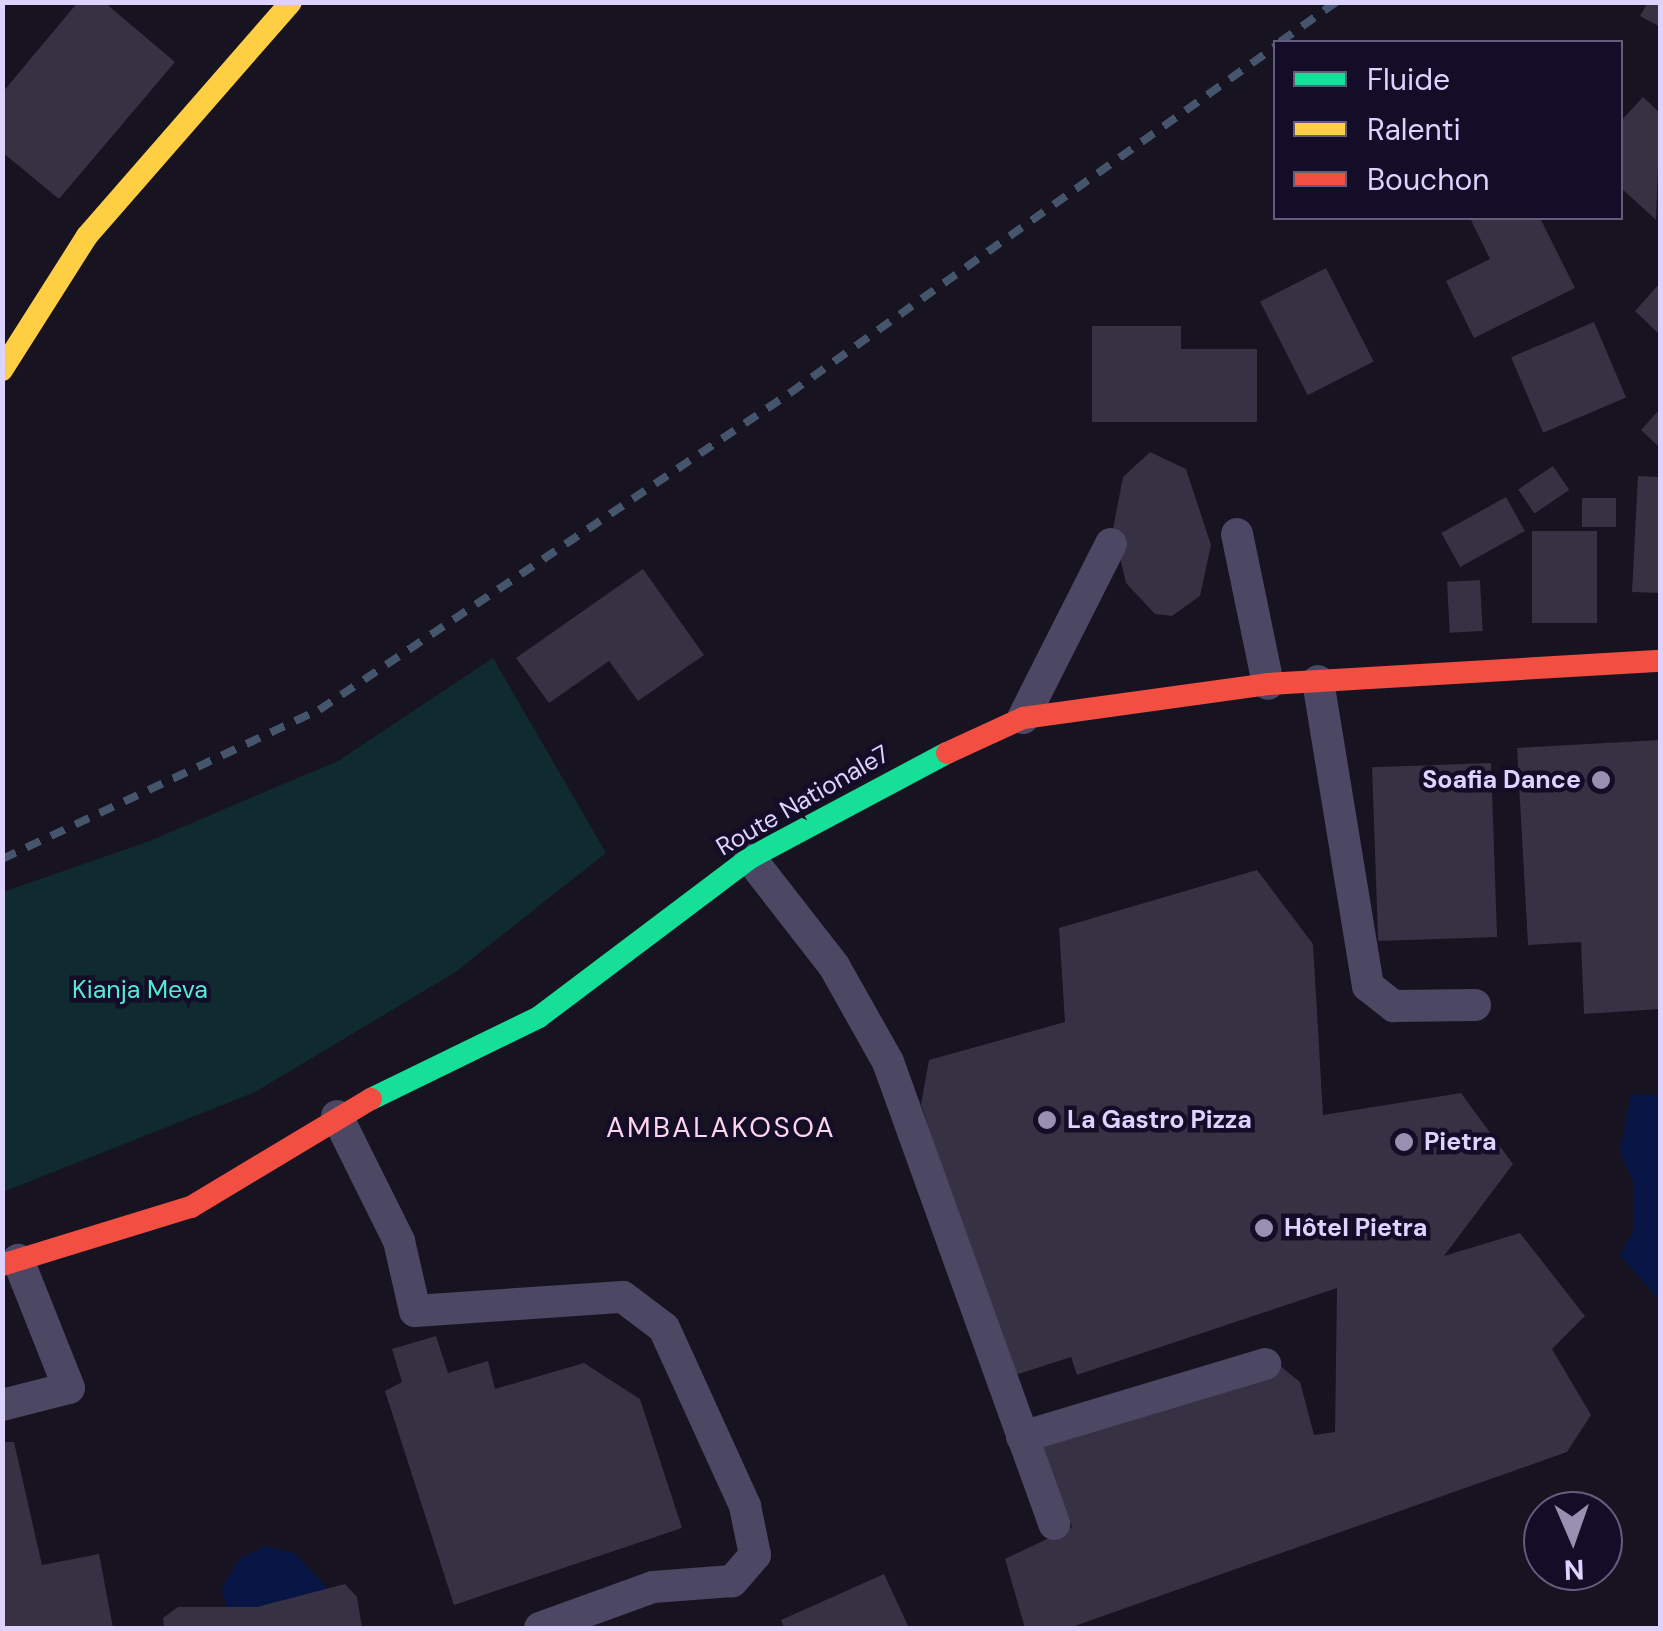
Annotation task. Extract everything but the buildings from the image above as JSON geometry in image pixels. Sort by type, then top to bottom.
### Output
[{"type":"main road","points":[[2,370],[87,236],[291,2]]},
{"type":"main road","name":"Route Nationale7","points":[[10,1262],[191,1207],[337,1116],[538,1017],[750,858],[912,770],[1022,718],[1268,684],[1660,661]]},
{"type":"lane","points":[[1237,534],[1268,684]]},
{"type":"lane","points":[[1022,718],[1111,544]]},
{"type":"lane","points":[[1318,681],[1368,986],[1394,1006],[1475,1005]]},
{"type":"lane","points":[[750,858],[834,966],[888,1062],[1054,1524]]},
{"type":"lane","points":[[337,1116],[400,1240],[414,1311],[623,1297],[664,1328],[745,1506],[755,1555],[732,1581],[653,1587],[540,1628]]},
{"type":"lane","points":[[2,1405],[68,1388],[10,1262]]},
{"type":"lane","points":[[1022,1436],[1265,1364]]},
{"type":"green space","name":"Kianja Meva","points":[[493,658],[606,853],[454,973],[255,1092],[3,1192],[3,892],[147,842],[338,761]]},
{"type":"water","points":[[1631,1094],[1660,1095],[1660,1301],[1620,1255],[1633,1231],[1634,1184],[1620,1153]]},
{"type":"water","points":[[265,1546],[294,1553],[325,1585],[340,1628],[235,1628],[221,1589],[239,1559]]},
{"type":"railway","points":[[1283,40],[1336,2]]},
{"type":"railway","points":[[2,859],[319,710],[790,393],[1273,48]]},
{"type":"traffic: fast","points":[[371,1099],[539,1017],[750,858],[947,753]]},
{"type":"traffic: slow","points":[[2,370],[87,236],[291,2]]},
{"type":"traffic: jam","points":[[947,753],[1023,718],[1268,684],[1660,661]]},
{"type":"traffic: jam","points":[[2,1265],[191,1207],[371,1099]]},
{"type":"place","name":"Soafia Dance","points":[[1601,780]]},
{"type":"place","name":"La Gastro Pizza","points":[[1047,1120]]},
{"type":"place","name":"Pietra","points":[[1404,1142]]},
{"type":"place","name":"Hôtel Pietra","points":[[1264,1228]]},
{"type":"district","name":"AMBALAKOSOA","points":[[721,1128]]}]
